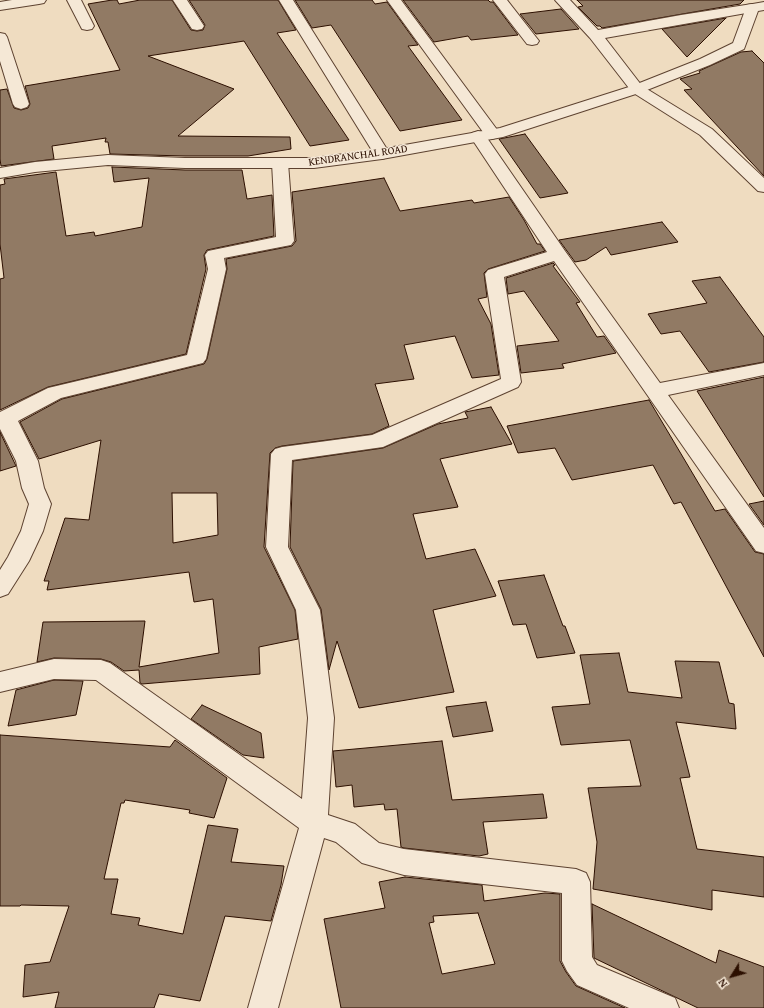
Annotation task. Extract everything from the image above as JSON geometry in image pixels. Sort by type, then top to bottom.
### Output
[{"type":"street","points":[[0,6],[39,0]]},
{"type":"street","points":[[74,0],[87,26]]},
{"type":"street","points":[[180,0],[197,26]]},
{"type":"street","points":[[286,0],[382,154]]},
{"type":"street","points":[[394,0],[485,135],[558,254],[764,545]]},
{"type":"street","points":[[500,0],[532,41]]},
{"type":"street","points":[[562,0],[595,36],[637,89],[706,132],[764,187]]},
{"type":"street","points":[[595,36],[681,19],[758,7]]},
{"type":"street","name":"KENDRANCHAL ROAD","points":[[0,173],[35,167],[108,160],[185,163],[314,163],[382,154],[503,132],[637,89],[705,62],[739,46],[758,7]]},
{"type":"street","points":[[0,37],[21,104]]},
{"type":"street","points":[[0,588],[18,561],[32,531],[40,504],[27,461],[3,420],[55,393],[196,359],[210,307],[217,269],[214,255],[285,241],[280,163]]},
{"type":"street","points":[[263,1008],[314,822],[321,718],[308,610],[277,548],[282,454],[376,442],[511,382],[494,274],[558,254]]},
{"type":"street","points":[[654,391],[764,369]]},
{"type":"street","points":[[0,682],[54,669],[101,670],[314,822],[345,833],[372,854],[404,862],[576,882],[577,961],[587,975],[664,1008]]},
{"type":"building","points":[[117,0],[119,4],[140,0],[172,0],[191,30],[197,31],[203,30],[205,25],[189,0],[278,0],[296,30],[277,33],[349,140],[310,146],[244,41],[148,56],[234,89],[178,136],[290,137],[291,149],[248,156],[110,154],[108,142],[105,142],[106,138],[52,146],[54,159],[1,166],[0,90],[7,89],[14,108],[21,110],[28,108],[30,104],[25,86],[120,70],[88,4]]},
{"type":"building","points":[[295,0],[372,0],[375,4],[387,2],[418,45],[408,46],[462,120],[400,131],[331,25],[312,28]]},
{"type":"building","points":[[403,0],[488,0],[493,2],[518,35],[471,40],[468,36],[434,42]]},
{"type":"building","points":[[577,0],[744,0],[740,4],[602,28],[597,26],[578,7],[583,6]]},
{"type":"building","points":[[561,9],[579,29],[536,34],[520,14]]},
{"type":"building","points":[[726,18],[687,57],[662,29]]},
{"type":"building","points":[[752,51],[764,63],[764,176],[684,90],[692,89],[680,79],[700,73],[699,71],[741,52]]},
{"type":"building","points":[[525,134],[568,193],[540,198],[499,139]]},
{"type":"building","points":[[112,167],[185,170],[242,170],[247,199],[272,195],[274,236],[207,250],[204,255],[206,269],[186,354],[48,387],[0,410],[0,279],[4,278],[0,244],[0,185],[5,184],[4,179],[56,172],[66,236],[94,232],[95,236],[142,227],[149,178],[114,182]]},
{"type":"building","points":[[384,178],[400,211],[472,200],[474,203],[509,197],[537,244],[540,244],[545,251],[488,269],[484,273],[487,297],[478,299],[491,324],[499,375],[472,378],[455,336],[404,345],[414,379],[375,384],[389,426],[372,434],[282,446],[275,448],[270,453],[264,547],[295,610],[298,639],[259,647],[260,674],[142,684],[140,683],[139,670],[124,671],[111,662],[101,659],[54,658],[37,662],[43,622],[145,621],[139,667],[219,653],[213,599],[194,602],[189,572],[47,590],[49,581],[44,581],[65,518],[89,520],[101,440],[39,459],[20,422],[62,399],[204,364],[207,359],[227,269],[226,259],[292,246],[296,241],[292,192]],"holes":[[[172,493],[217,493],[218,535],[173,543]]]},
{"type":"building","points":[[662,222],[678,242],[611,255],[606,247],[586,260],[575,262],[559,240]]},
{"type":"building","points":[[553,263],[555,265],[553,266],[580,302],[576,303],[597,337],[604,336],[616,353],[562,364],[564,368],[521,373],[517,346],[559,341],[524,291],[508,294],[506,278]]},
{"type":"building","points":[[720,277],[764,337],[764,362],[709,372],[680,331],[661,334],[648,314],[707,303],[692,281]]},
{"type":"building","points":[[764,377],[764,497],[697,391]]},
{"type":"building","points":[[649,400],[715,511],[725,509],[755,552],[764,554],[764,657],[681,502],[674,504],[653,465],[572,480],[555,448],[518,453],[507,426]]},
{"type":"building","points":[[491,407],[512,444],[440,459],[458,507],[413,514],[426,559],[475,549],[496,596],[433,610],[454,692],[359,708],[337,641],[329,670],[321,609],[290,547],[293,461],[383,448],[438,424],[468,418],[465,412]]},
{"type":"building","points":[[0,432],[16,466],[0,471]]},
{"type":"building","points":[[764,501],[764,525],[749,504]]},
{"type":"building","points":[[544,575],[575,653],[537,658],[526,624],[513,625],[498,581]]},
{"type":"building","points":[[619,653],[628,692],[682,698],[675,661],[719,662],[729,703],[734,704],[736,729],[676,722],[690,777],[680,778],[697,849],[764,857],[764,897],[712,890],[712,910],[593,889],[597,842],[588,788],[641,786],[630,740],[561,745],[552,707],[590,704],[580,655]]},
{"type":"building","points":[[54,680],[83,681],[76,715],[8,726],[16,690]]},
{"type":"building","points":[[486,702],[493,731],[453,737],[446,707]]},
{"type":"building","points":[[202,705],[261,733],[264,758],[243,755],[191,719]]},
{"type":"building","points":[[0,735],[170,747],[175,740],[227,778],[214,818],[189,813],[190,810],[125,800],[124,803],[121,803],[104,879],[118,879],[111,914],[140,918],[138,925],[183,934],[208,825],[238,829],[231,862],[284,866],[281,885],[271,921],[225,916],[200,1001],[159,994],[154,1008],[55,1008],[59,992],[23,997],[25,965],[50,962],[69,906],[0,906]]},
{"type":"building","points":[[442,741],[452,800],[543,794],[547,818],[483,822],[488,854],[479,856],[404,848],[401,847],[397,809],[385,810],[384,804],[354,807],[352,785],[336,787],[333,751]]},
{"type":"building","points":[[405,877],[482,885],[484,901],[545,893],[560,894],[560,961],[566,972],[576,986],[625,1008],[341,1008],[324,919],[385,908],[379,882]],"holes":[[[478,913],[495,964],[442,974],[429,923],[434,922],[433,916]]]},
{"type":"building","points":[[592,904],[716,963],[719,950],[764,967],[764,1008],[698,1008],[594,958]]}]
